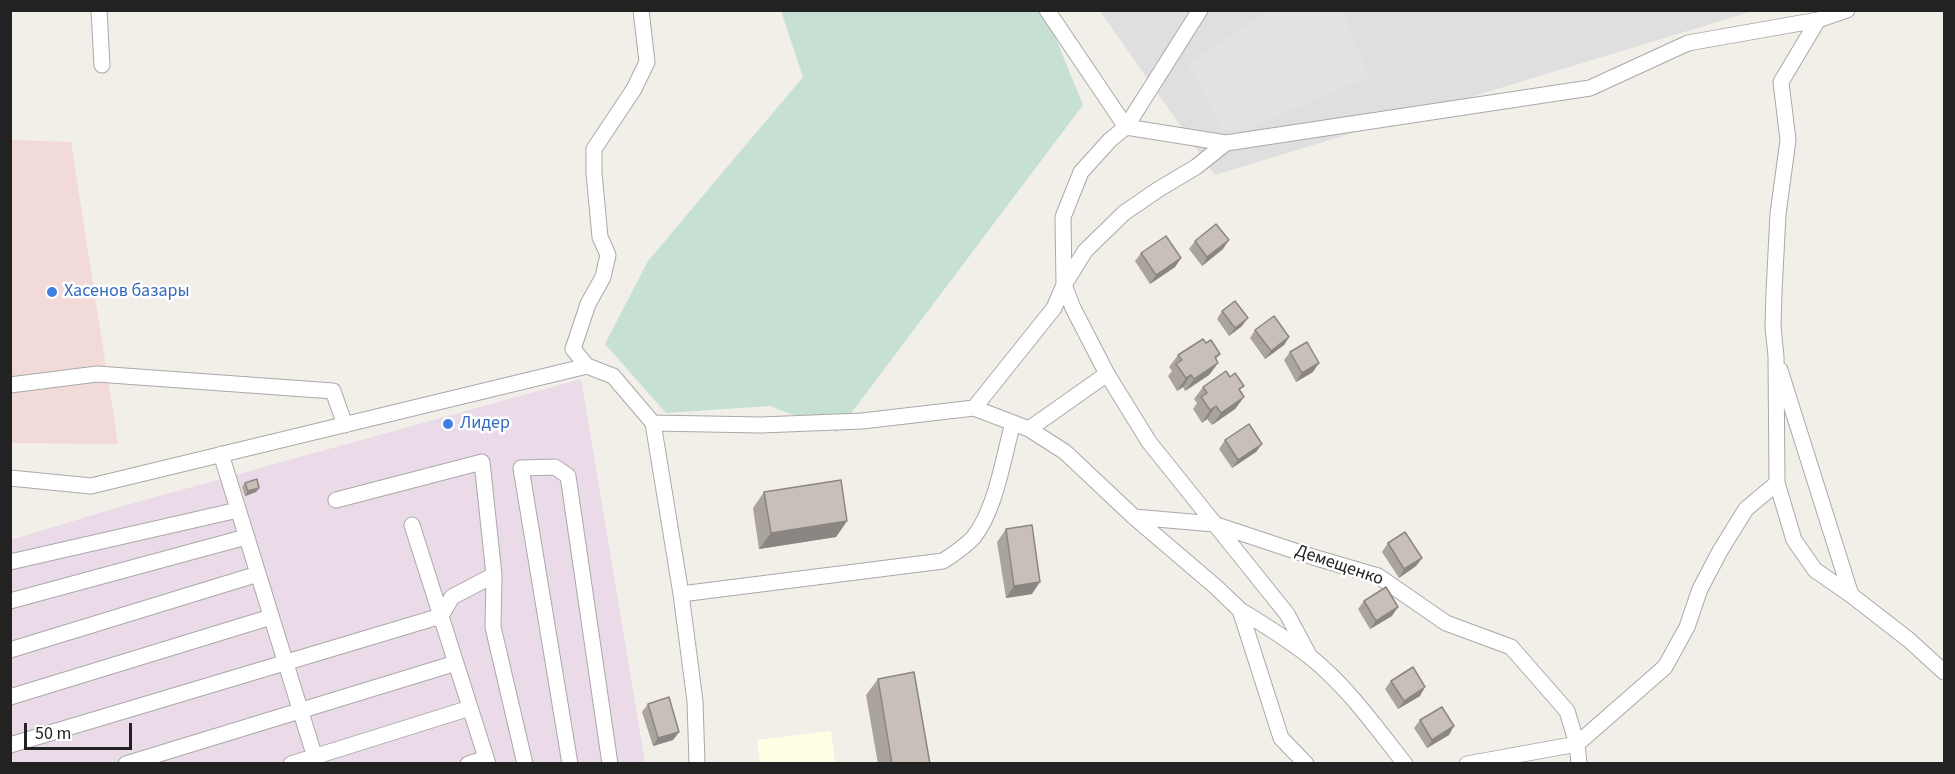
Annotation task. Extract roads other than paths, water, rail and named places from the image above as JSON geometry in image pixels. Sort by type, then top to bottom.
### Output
[{"type":"street","points":[[99,10],[102,65]]},
{"type":"street","points":[[641,10],[647,62],[634,88],[594,149],[600,237],[608,255],[603,277],[588,304],[573,349],[587,366],[613,376],[653,423],[681,594],[695,701],[697,764]]},
{"type":"street","points":[[1047,10],[1126,128],[1226,143],[1590,88],[1688,43],[1818,20],[1847,10]]},
{"type":"street","points":[[1200,10],[1126,128],[1110,140],[1081,172],[1063,218],[1064,285],[1073,308],[1107,374],[1149,442],[1287,614],[1310,657]]},
{"type":"street","points":[[1818,20],[1781,82],[1788,140],[1778,214],[1774,281],[1777,483],[1794,540],[1815,570],[1909,640],[1944,672]]},
{"type":"street","points":[[974,408],[1054,308],[1064,285],[1085,251],[1124,213],[1196,167],[1226,143]]},
{"type":"street","points":[[1776,356],[1851,595]]},
{"type":"street","points":[[10,478],[91,486],[587,366]]},
{"type":"street","points":[[10,385],[97,374],[333,391],[345,424]]},
{"type":"street","points":[[1029,429],[1107,374]]},
{"type":"street","points":[[653,423],[761,425],[862,421],[974,408],[1029,429],[1065,452],[1134,517],[1240,610],[1310,657],[1367,715],[1405,764]]},
{"type":"street","points":[[681,594],[944,561],[974,537],[995,497],[1012,423]]},
{"type":"street","points":[[220,454],[316,760]]},
{"type":"street","points":[[336,500],[482,462],[494,575],[493,627],[525,764]]},
{"type":"street","points":[[570,764],[521,468],[555,467],[568,476],[610,764]]},
{"type":"street","points":[[1467,764],[1577,744],[1665,667],[1687,627],[1700,589],[1725,543],[1746,509],[1777,483]]},
{"type":"street","points":[[10,562],[238,510]]},
{"type":"street","name":"Демещенко","points":[[1134,517],[1214,524],[1312,557],[1378,576],[1446,623],[1511,647],[1567,711],[1577,744],[1579,764]]},
{"type":"street","points":[[412,525],[487,761],[468,764]]},
{"type":"street","points":[[10,601],[246,537]]},
{"type":"street","points":[[10,650],[258,574]]},
{"type":"street","points":[[10,745],[441,616],[452,597],[494,575]]},
{"type":"street","points":[[1240,610],[1281,738],[1306,764]]},
{"type":"street","points":[[10,697],[271,617]]},
{"type":"street","points":[[126,764],[456,663]]},
{"type":"street","points":[[291,764],[316,760],[471,708]]},
{"type":"place","name":"Хасенов базары","points":[[52,292]]},
{"type":"place","name":"Лидер","points":[[448,424]]}]
